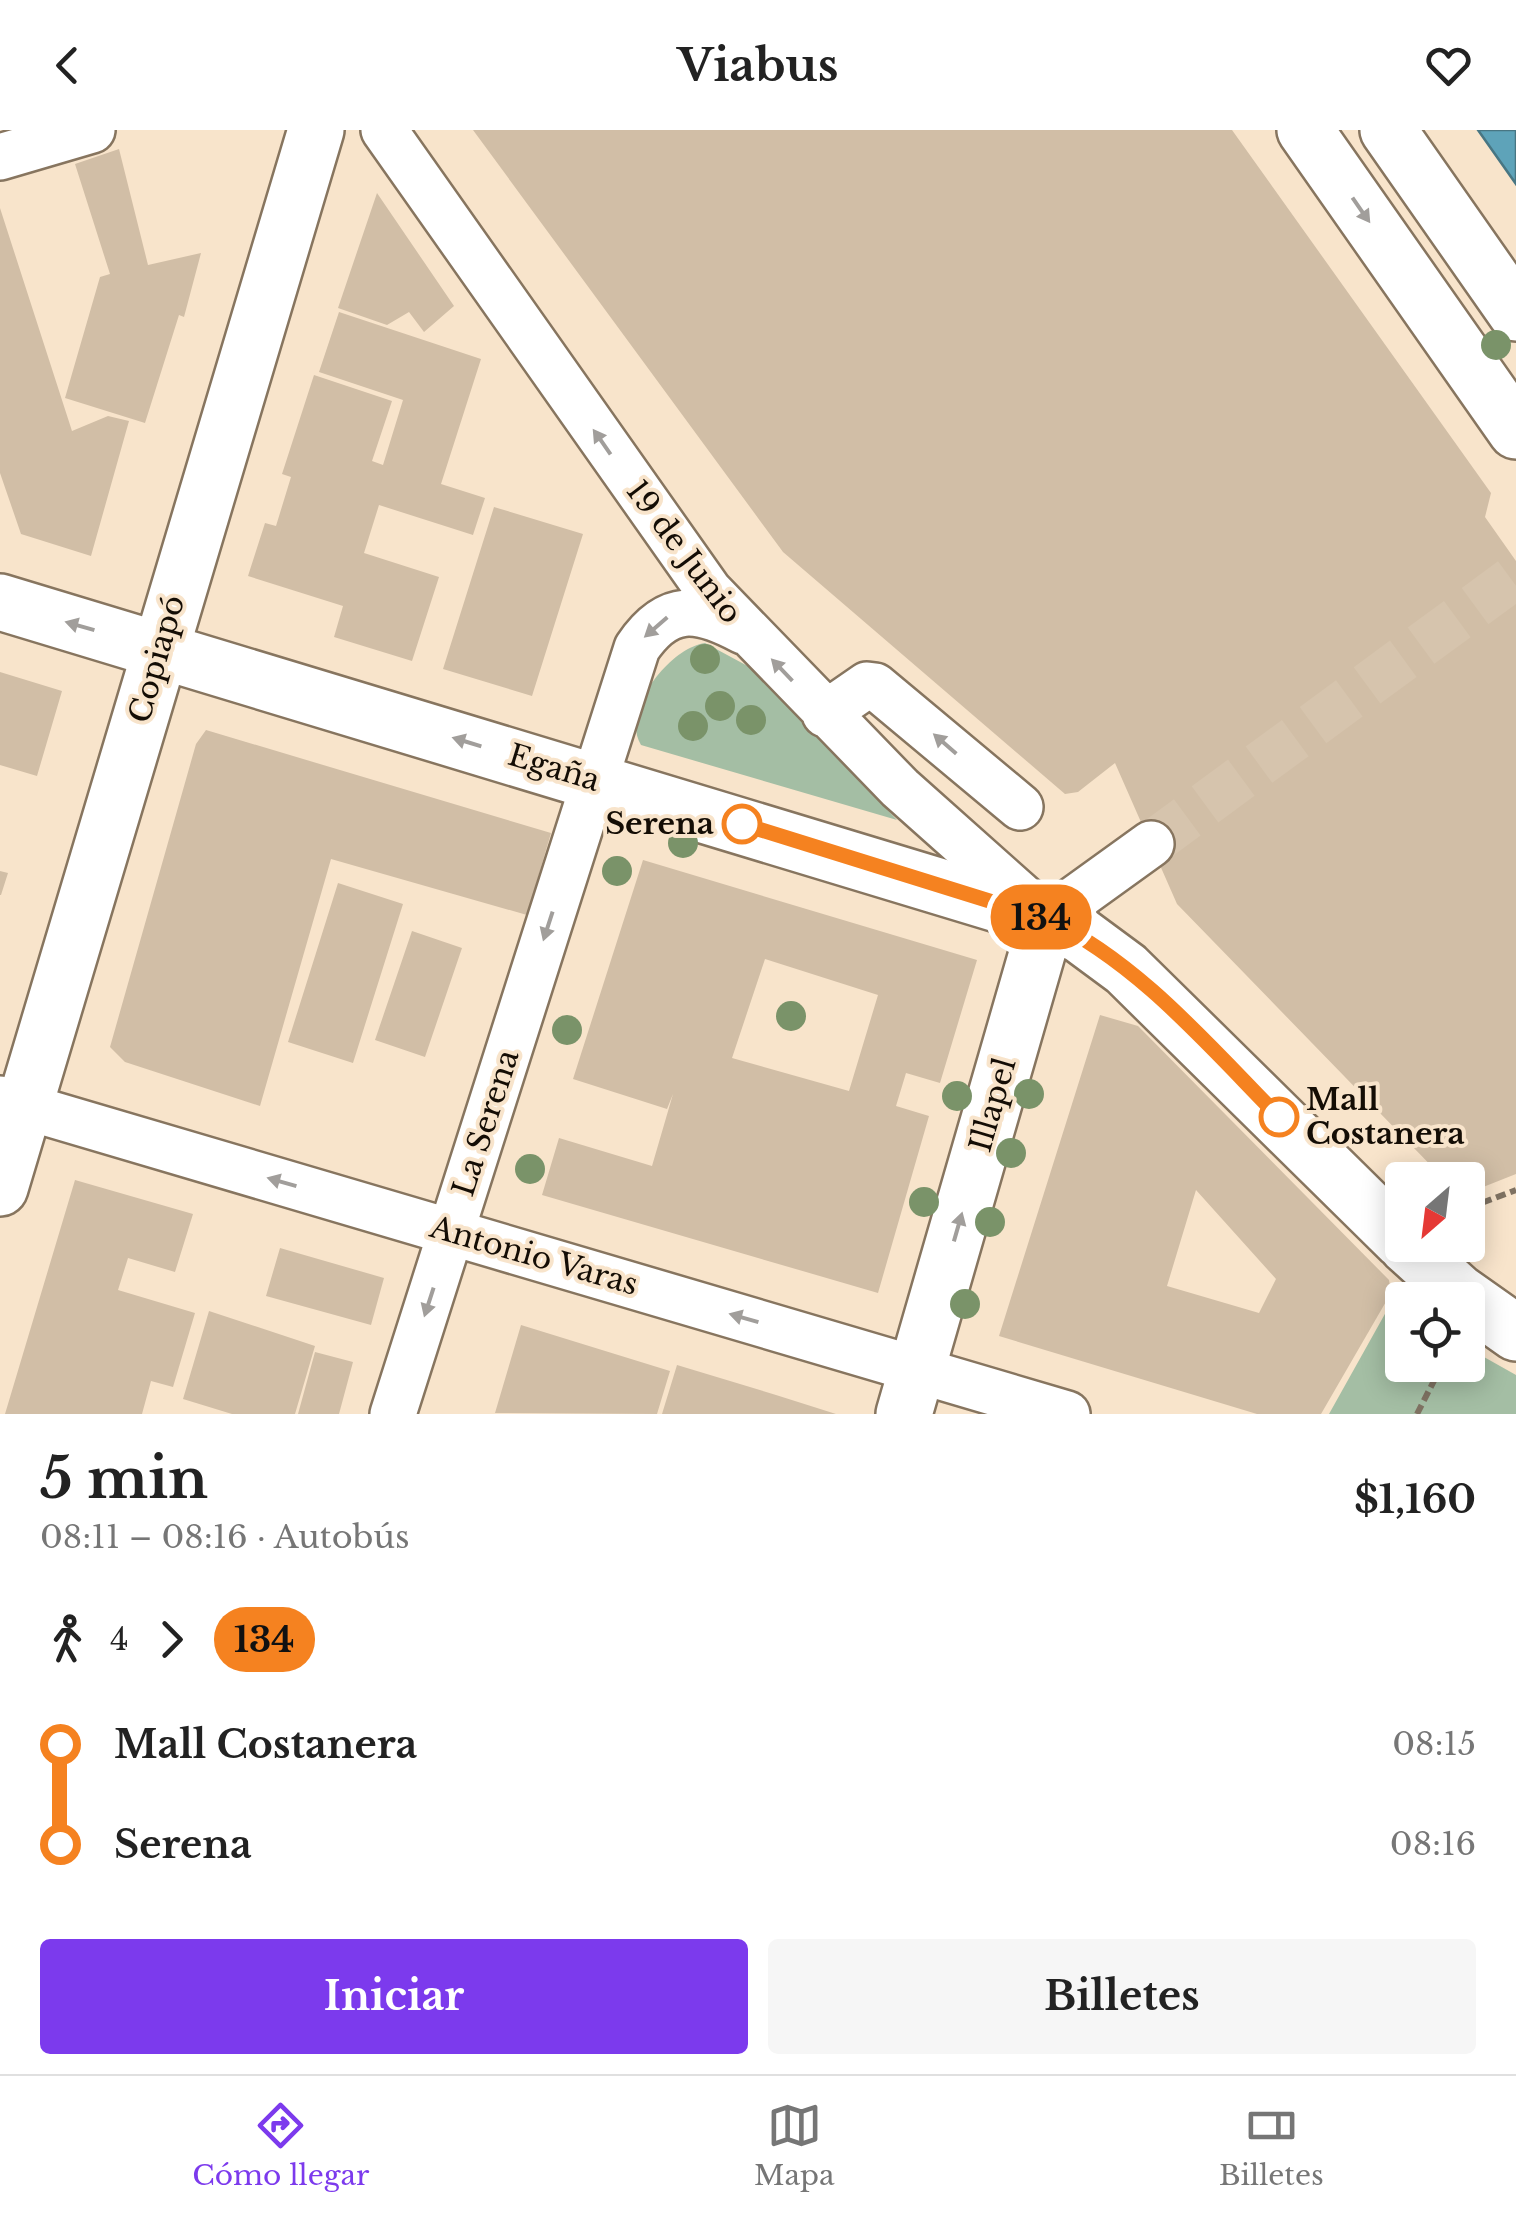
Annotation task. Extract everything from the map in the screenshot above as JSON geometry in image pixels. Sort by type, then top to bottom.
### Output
[{"type":"main road","name":"Copiapó","points":[[0,1188],[12,1102],[160,650],[316,130]]},
{"type":"main road","points":[[1305,130],[1516,431]]},
{"type":"main road","points":[[1388,130],[1516,313]]},
{"type":"main road","name":"Egaña","points":[[0,602],[1047,919],[1080,935],[1137,980],[1385,1224]]},
{"type":"main road","name":"Illapel","points":[[910,1391],[1047,919]]},
{"type":"main road","name":"Egaña","points":[[1425,1262],[1447,1282]]},
{"type":"main road","name":"Egaña","points":[[1485,1311],[1516,1333]]},
{"type":"street","points":[[0,157],[92,130]]},
{"type":"street","name":"19 de Junio","points":[[384,130],[675,545],[744,632],[825,714],[1047,919]]},
{"type":"street","points":[[1358,130],[1414,208],[1450,242],[1484,266]]},
{"type":"street","points":[[594,780],[627,670],[651,628],[666,617],[700,612],[744,632]]},
{"type":"street","points":[[825,714],[867,685],[876,686],[1035,795],[972,850]]},
{"type":"street","name":"La Serena","points":[[393,1414],[594,780]]},
{"type":"street","points":[[1047,919],[1150,844]]},
{"type":"street","name":"Antonio Varas","points":[[12,1102],[451,1232],[910,1391],[1067,1414]]},
{"type":"street","points":[[1485,1296],[1516,1300]]},
{"type":"path","points":[[1485,1202],[1516,1190]]},
{"type":"path","points":[[1417,1414],[1433,1382]]},
{"type":"green space","points":[[705,643],[755,670],[897,820],[641,745],[636,731],[637,716],[652,684],[677,656]]},
{"type":"green space","points":[[1385,1314],[1385,1382],[1485,1382],[1485,1358],[1516,1375],[1516,1414],[1329,1414]]},
{"type":"water","points":[[1478,130],[1516,130],[1516,184]]},
{"type":"building","points":[[473,130],[1232,130],[1491,493],[1485,517],[1516,561],[1516,1174],[1485,1186],[1485,1162],[1428,1162],[1177,904],[1115,763],[1078,792],[1065,794],[783,552]]},
{"type":"building","points":[[119,149],[148,265],[201,253],[184,317],[179,315],[145,423],[65,398],[100,277],[110,274],[75,164]]},
{"type":"building","points":[[377,193],[454,306],[424,332],[409,312],[387,325],[338,308]]},
{"type":"building","points":[[0,208],[72,431],[108,416],[129,421],[91,556],[21,534],[0,473]]},
{"type":"building","points":[[339,312],[481,359],[441,484],[485,498],[473,535],[379,505],[364,553],[439,577],[412,661],[334,637],[343,606],[248,576],[265,523],[276,526],[291,477],[282,474],[314,375],[392,401],[372,461],[383,465],[403,400],[319,372]]},
{"type":"building","points":[[494,507],[583,534],[532,696],[443,669]]},
{"type":"building","points":[[0,672],[62,691],[37,776],[0,765]]},
{"type":"building","points":[[206,730],[551,833],[527,915],[331,859],[260,1106],[125,1062],[110,1047],[196,744]]},
{"type":"building","points":[[643,860],[977,960],[940,1083],[906,1073],[896,1106],[929,1116],[878,1293],[542,1195],[559,1138],[652,1166],[673,1094],[667,1109],[573,1079]],"holes":[[[765,959],[878,995],[849,1091],[732,1058]]]},
{"type":"building","points":[[0,871],[8,873],[1,895],[0,895]]},
{"type":"building","points":[[338,883],[403,904],[353,1063],[288,1042]]},
{"type":"building","points":[[412,931],[462,948],[425,1057],[375,1040]]},
{"type":"building","points":[[1100,1015],[1138,1026],[1389,1280],[1385,1282],[1385,1303],[1321,1414],[1257,1414],[999,1336]],"holes":[[[1196,1190],[1276,1279],[1259,1313],[1167,1286]]]},
{"type":"building","points":[[75,1180],[193,1214],[175,1272],[128,1258],[118,1290],[195,1313],[173,1387],[151,1381],[142,1414],[5,1414]]},
{"type":"building","points":[[280,1248],[384,1278],[371,1325],[266,1296]]},
{"type":"building","points":[[209,1311],[315,1346],[295,1414],[232,1414],[183,1399]]},
{"type":"building","points":[[521,1325],[670,1371],[657,1414],[495,1413]]},
{"type":"building","points":[[315,1352],[353,1362],[339,1414],[298,1414]]},
{"type":"building","points":[[677,1365],[776,1395],[836,1414],[662,1414]]},
{"type":"tunnel","points":[[1151,844],[1516,576]]},
{"type":"bus line","name":"134","points":[[742,824],[1047,919],[1080,935],[1126,969],[1279,1117]]},
{"type":"place","name":"Serena","points":[[742,824]]},
{"type":"place","name":"Mall Costanera","points":[[1279,1117]]}]
